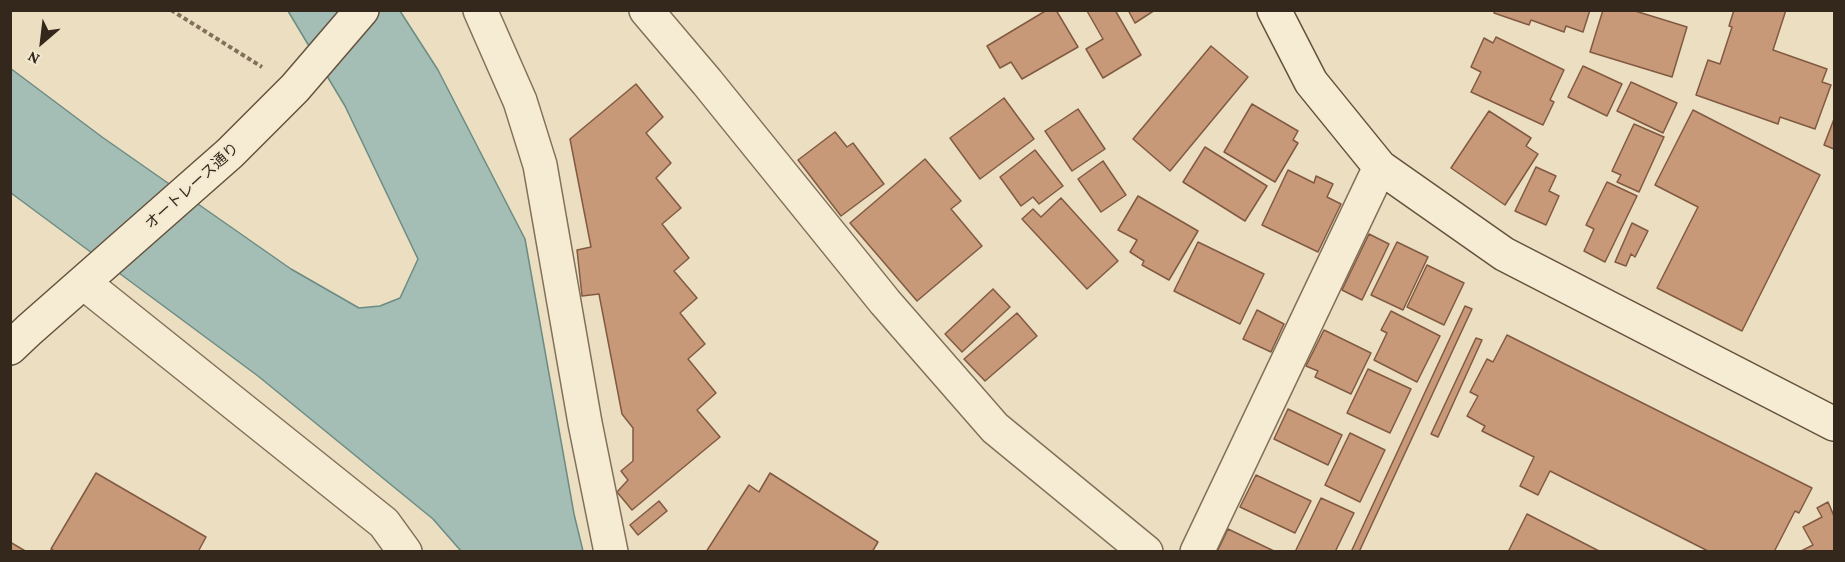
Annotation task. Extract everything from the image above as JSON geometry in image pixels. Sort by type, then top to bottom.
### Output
[{"type":"street","name":"オートレース通り","points":[[17,333],[91,276],[230,153],[295,88],[362,10]]},
{"type":"street","points":[[480,10],[520,101],[540,165],[585,423],[611,552]]},
{"type":"street","points":[[646,10],[885,302],[995,428],[1146,552]]},
{"type":"street","points":[[1274,10],[1311,82],[1380,167],[1504,254],[1834,424]]},
{"type":"street","points":[[1197,552],[1380,167]]},
{"type":"street","points":[[91,276],[384,523],[405,552]]},
{"type":"path","points":[[171,10],[295,88]]},
{"type":"water","points":[[288,11],[400,11],[438,70],[525,239],[574,514],[583,551],[461,551],[433,519],[258,376],[11,193],[10,68],[102,137],[291,269],[359,308],[380,306],[400,298],[418,259],[345,106]]},
{"type":"building","points":[[1047,10],[1056,10],[1078,47],[1022,79],[1011,62],[1000,68],[987,46]]},
{"type":"building","points":[[1115,10],[1141,55],[1103,78],[1086,49],[1103,39],[1087,11]]},
{"type":"building","points":[[1128,10],[1155,10],[1135,23]]},
{"type":"building","points":[[1495,10],[1590,10],[1583,32],[1566,26],[1564,32],[1531,20],[1529,25],[1494,13]]},
{"type":"building","points":[[1603,10],[1632,10],[1687,27],[1672,77],[1590,52]]},
{"type":"building","points":[[1734,10],[1786,10],[1773,50],[1827,69],[1822,82],[1831,85],[1815,129],[1780,117],[1778,124],[1696,95],[1708,60],[1720,64],[1732,27],[1729,26]]},
{"type":"building","points":[[1496,37],[1564,70],[1550,100],[1554,102],[1543,125],[1471,92],[1481,72],[1471,67],[1484,38],[1493,43]]},
{"type":"building","points":[[1211,46],[1248,77],[1170,171],[1133,139]]},
{"type":"building","points":[[1583,66],[1622,84],[1607,116],[1568,97]]},
{"type":"building","points":[[1631,82],[1677,103],[1663,133],[1617,111]]},
{"type":"building","points":[[636,84],[663,117],[646,133],[671,163],[656,178],[681,208],[662,224],[689,258],[674,271],[697,298],[680,313],[705,344],[688,359],[716,393],[697,410],[720,437],[632,510],[617,492],[628,480],[621,471],[633,461],[633,428],[622,414],[599,294],[582,296],[577,250],[591,247],[570,139]]},
{"type":"building","points":[[1004,98],[1034,139],[980,179],[950,138]]},
{"type":"building","points":[[1252,104],[1298,131],[1293,140],[1298,143],[1275,182],[1224,152]]},
{"type":"building","points":[[1078,109],[1105,149],[1072,171],[1045,131]]},
{"type":"building","points":[[1693,110],[1820,175],[1742,331],[1657,288],[1698,207],[1655,185]]},
{"type":"building","points":[[1489,111],[1531,138],[1526,146],[1538,154],[1505,205],[1451,168]]},
{"type":"building","points":[[1834,119],[1834,149],[1824,145]]},
{"type":"building","points":[[1634,124],[1664,137],[1639,192],[1617,182],[1621,175],[1612,171]]},
{"type":"building","points":[[835,132],[847,147],[853,143],[884,184],[841,216],[798,160]]},
{"type":"building","points":[[1205,147],[1267,186],[1245,221],[1183,182]]},
{"type":"building","points":[[1035,150],[1063,186],[1039,204],[1033,197],[1021,206],[1000,177]]},
{"type":"building","points":[[925,159],[961,201],[951,209],[982,246],[917,301],[850,223]]},
{"type":"building","points":[[1103,161],[1126,195],[1101,212],[1078,179]]},
{"type":"building","points":[[1536,167],[1556,176],[1549,191],[1559,196],[1546,225],[1515,211]]},
{"type":"building","points":[[1288,170],[1314,183],[1316,176],[1333,184],[1327,197],[1341,204],[1318,252],[1262,225]]},
{"type":"building","points":[[1607,182],[1637,196],[1605,262],[1584,251],[1594,229],[1586,225]]},
{"type":"building","points":[[1138,196],[1198,231],[1169,280],[1142,265],[1144,261],[1130,252],[1137,240],[1118,230]]},
{"type":"building","points":[[1061,198],[1118,261],[1087,289],[1022,219],[1033,209],[1041,217]]},
{"type":"building","points":[[1632,223],[1648,231],[1635,257],[1631,254],[1626,266],[1615,262]]},
{"type":"building","points":[[1369,234],[1389,244],[1362,300],[1342,290]]},
{"type":"building","points":[[1198,242],[1264,274],[1240,324],[1174,291]]},
{"type":"building","points":[[1397,242],[1428,257],[1403,310],[1371,295]]},
{"type":"building","points":[[1427,265],[1464,283],[1444,325],[1407,307]]},
{"type":"building","points":[[993,289],[1010,307],[962,352],[945,334]]},
{"type":"building","points":[[1465,306],[1472,309],[1359,552],[1351,552]]},
{"type":"building","points":[[1257,310],[1284,324],[1271,352],[1243,339]]},
{"type":"building","points":[[1391,311],[1440,336],[1417,382],[1374,360],[1387,333],[1381,330]]},
{"type":"building","points":[[1017,313],[1037,336],[985,381],[964,359]]},
{"type":"building","points":[[1324,330],[1371,353],[1351,394],[1315,377],[1318,371],[1306,366]]},
{"type":"building","points":[[1507,335],[1812,488],[1799,513],[1795,511],[1774,552],[1710,552],[1550,471],[1538,495],[1520,486],[1534,457],[1482,431],[1485,426],[1467,416],[1478,396],[1470,392],[1487,359],[1493,362]]},
{"type":"building","points":[[1476,338],[1482,340],[1438,437],[1431,434]]},
{"type":"building","points":[[1368,369],[1411,389],[1390,433],[1347,413]]},
{"type":"building","points":[[1288,409],[1342,435],[1328,465],[1274,439]]},
{"type":"building","points":[[1350,433],[1385,450],[1360,502],[1325,485]]},
{"type":"building","points":[[96,473],[206,537],[198,552],[56,552],[51,549]]},
{"type":"building","points":[[770,473],[878,542],[872,552],[706,552],[749,485],[759,492]]},
{"type":"building","points":[[1256,475],[1311,501],[1295,533],[1240,507]]},
{"type":"building","points":[[1321,498],[1354,513],[1335,552],[1295,552]]},
{"type":"building","points":[[659,501],[667,511],[638,535],[630,525]]},
{"type":"building","points":[[1828,502],[1834,516],[1834,552],[1799,552],[1813,545],[1803,527],[1822,517],[1817,508]]},
{"type":"building","points":[[1527,514],[1601,552],[1508,552]]},
{"type":"building","points":[[1228,529],[1276,552],[1217,552]]},
{"type":"building","points":[[10,542],[27,552],[10,552]]}]
